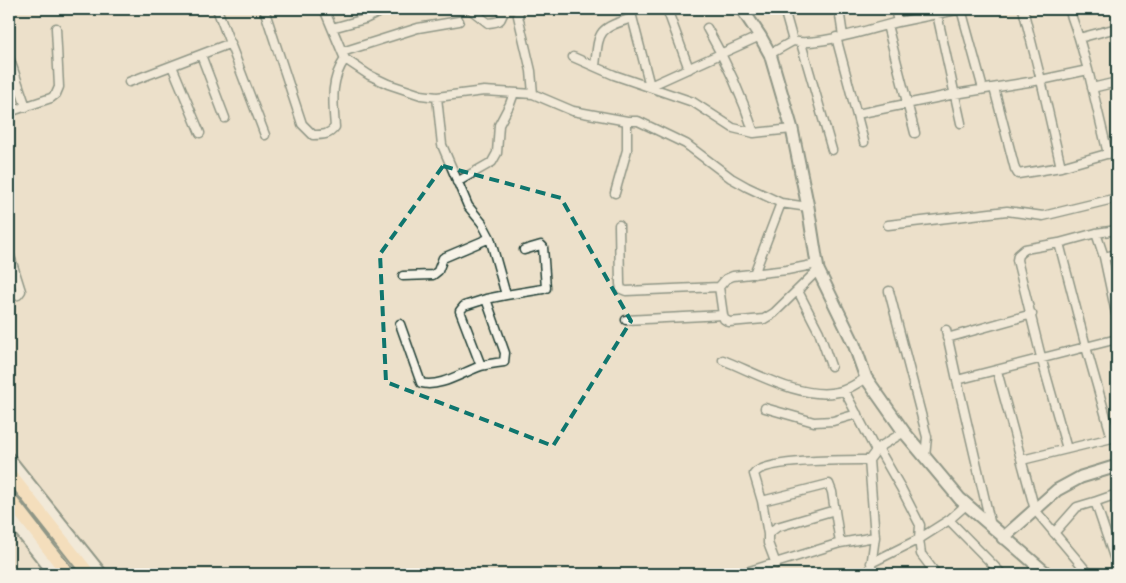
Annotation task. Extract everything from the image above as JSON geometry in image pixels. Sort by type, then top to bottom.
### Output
[{"type":"main road","points":[[9,473],[89,574]]},
{"type":"main road","points":[[9,498],[68,574]]},
{"type":"street","points":[[217,9],[266,135]]},
{"type":"street","points":[[264,9],[302,124],[313,135],[331,132],[335,127],[334,91],[337,70],[343,55],[418,28],[459,21]]},
{"type":"street","points":[[324,9],[343,55],[369,75],[388,84],[421,95],[437,97],[484,91],[534,94],[573,111],[626,121],[638,121],[686,144],[731,178],[747,187],[781,204],[808,207]]},
{"type":"street","points":[[332,28],[365,18],[386,9]]},
{"type":"street","points":[[470,9],[488,24],[499,22],[506,10],[520,10],[518,16],[531,71],[534,94]]},
{"type":"street","points":[[630,9],[650,86]]},
{"type":"street","points":[[667,9],[689,69]]},
{"type":"street","points":[[742,9],[770,54],[792,129],[808,207],[817,267],[854,344],[866,378],[904,432],[966,505],[1047,574]]},
{"type":"street","points":[[784,9],[797,42],[832,150]]},
{"type":"street","points":[[839,9],[840,36],[864,142]]},
{"type":"street","points":[[895,9],[898,22]]},
{"type":"street","points":[[770,54],[797,42],[840,36],[961,9],[983,90]]},
{"type":"street","points":[[1023,9],[1061,167]]},
{"type":"street","points":[[1069,9],[1088,70],[1108,154]]},
{"type":"street","points":[[937,14],[961,124]]},
{"type":"street","points":[[595,66],[599,35],[604,29],[632,18]]},
{"type":"street","points":[[887,25],[915,133]]},
{"type":"street","points":[[9,112],[51,98],[56,94],[59,86],[56,28]]},
{"type":"street","points":[[707,28],[722,54],[754,133]]},
{"type":"street","points":[[1079,38],[1117,28]]},
{"type":"street","points":[[650,86],[760,36]]},
{"type":"street","points":[[129,82],[231,43]]},
{"type":"street","points":[[201,55],[225,118]]},
{"type":"street","points":[[9,57],[26,107]]},
{"type":"street","points":[[573,57],[614,75],[693,102],[721,122],[733,128],[754,133],[792,129]]},
{"type":"street","points":[[172,66],[200,134]]},
{"type":"street","points":[[857,114],[1088,70]]},
{"type":"street","points":[[1092,88],[1117,82]]},
{"type":"street","points":[[994,88],[1015,169],[1018,174],[1061,167],[1117,151]]},
{"type":"street","points":[[457,182],[492,162],[497,153],[498,125],[514,93]]},
{"type":"street","points":[[437,97],[442,145],[468,206],[482,223],[490,238],[506,295]]},
{"type":"street","points":[[615,193],[627,150],[626,121]]},
{"type":"street","points":[[888,225],[1007,211],[1043,216],[1117,198]]},
{"type":"street","points":[[754,274],[781,204]]},
{"type":"street","points":[[619,225],[620,284],[622,289],[626,291],[719,287],[726,279],[733,276],[817,267]]},
{"type":"street","points":[[1067,449],[1041,357],[1032,314],[1017,260],[1018,255],[1025,249],[1117,230]]},
{"type":"street","points":[[1096,233],[1115,299],[1117,318]]},
{"type":"street","points":[[403,276],[430,276],[436,273],[443,258],[490,238]]},
{"type":"street","points":[[1022,460],[1114,437],[1086,347],[1059,243]]},
{"type":"street","points":[[481,366],[460,311],[464,306],[486,299],[546,288],[544,247],[541,245],[524,250]]},
{"type":"street","points":[[9,253],[21,291],[18,295],[9,297]]},
{"type":"street","points":[[1104,257],[1117,254]]},
{"type":"street","points":[[719,287],[724,319],[729,322],[764,319],[774,313],[798,291],[817,267]]},
{"type":"street","points":[[798,291],[819,332],[831,366]]},
{"type":"street","points":[[889,291],[927,437],[925,457]]},
{"type":"street","points":[[400,324],[421,383],[426,384],[448,380],[481,366],[504,362],[505,353],[486,299]]},
{"type":"street","points":[[992,528],[947,334],[1032,314]]},
{"type":"street","points":[[626,320],[723,315]]},
{"type":"street","points":[[957,380],[1117,339]]},
{"type":"street","points":[[723,360],[794,389],[823,394],[844,390],[866,378]]},
{"type":"street","points":[[997,371],[1035,510],[1090,574]]},
{"type":"street","points":[[844,390],[901,488],[920,525],[919,539],[922,554],[933,573]]},
{"type":"street","points":[[765,408],[814,422],[833,421],[857,414]]},
{"type":"street","points":[[870,574],[875,537],[869,460],[877,449],[904,432]]},
{"type":"street","points":[[9,459],[101,574]]},
{"type":"street","points":[[776,564],[768,543],[762,501],[755,482],[754,474],[756,471],[772,465],[792,462],[869,460]]},
{"type":"street","points":[[1003,538],[1057,490],[1081,477],[1117,466]]},
{"type":"street","points":[[762,501],[829,484],[840,543]]},
{"type":"street","points":[[1054,533],[1077,507],[1117,494]]},
{"type":"street","points":[[1097,501],[1096,508],[1117,566]]},
{"type":"street","points":[[872,563],[919,539],[949,520],[966,505]]},
{"type":"street","points":[[768,534],[777,527],[835,510]]},
{"type":"street","points":[[9,516],[56,574]]},
{"type":"street","points":[[949,520],[1002,574]]},
{"type":"street","points":[[743,573],[840,543],[875,537]]},
{"type":"highlighted area","points":[[443,166],[561,198],[631,321],[553,446],[386,382],[380,254]]}]
